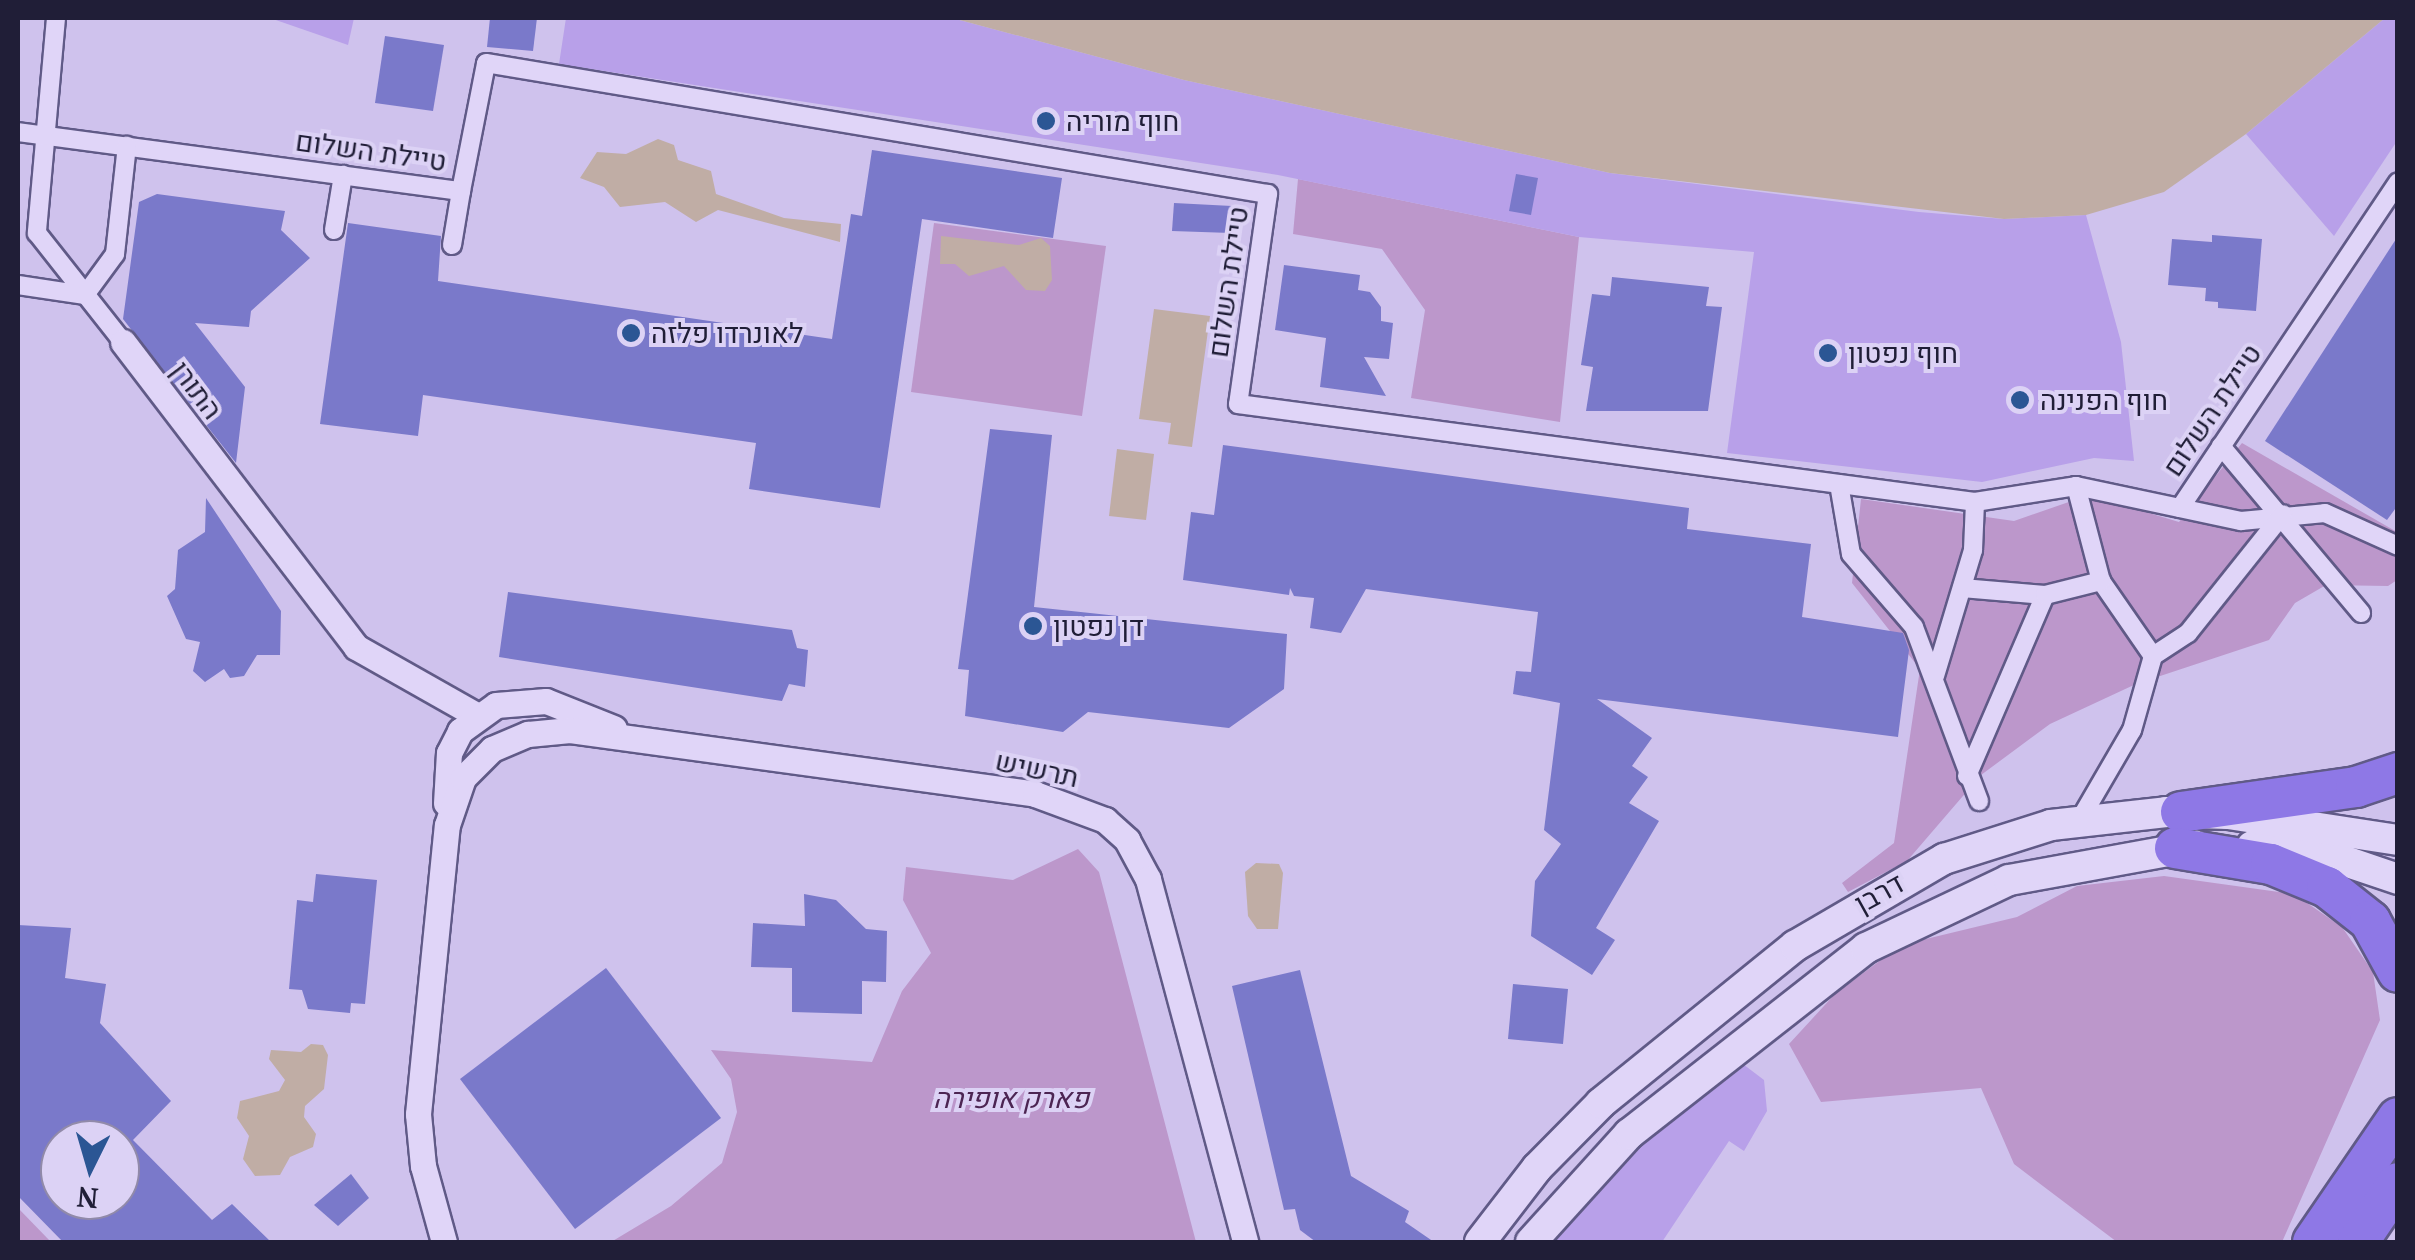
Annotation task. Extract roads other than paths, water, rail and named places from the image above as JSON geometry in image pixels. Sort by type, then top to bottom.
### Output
[{"type":"highway","points":[[2178,830],[2356,787],[2398,773]]},
{"type":"highway","points":[[2178,830],[2327,887],[2370,921],[2398,972]]},
{"type":"highway","points":[[2312,1242],[2377,1138],[2398,1086]]},
{"type":"highway","points":[[2346,1187],[2398,1118]]},
{"type":"highway","points":[[2358,1242],[2394,1190]]},
{"type":"street","name":"התורן","points":[[56,18],[36,233],[356,648],[476,715]]},
{"type":"street","name":"טיילת השלום","points":[[18,132],[460,191],[486,64],[1268,194],[1238,404],[1975,502],[2076,486],[2180,508],[2398,182]]},
{"type":"street","points":[[18,285],[85,294],[114,254],[127,146]]},
{"type":"street","points":[[334,230],[343,175]]},
{"type":"street","points":[[452,245],[460,191]]},
{"type":"street","points":[[2221,446],[2283,514],[2361,613]]},
{"type":"street","points":[[1839,484],[1851,554],[1914,627],[1979,802]]},
{"type":"street","points":[[2076,486],[2101,581],[2153,656]]},
{"type":"street","points":[[1935,676],[1974,550],[1975,502]]},
{"type":"street","points":[[2180,508],[2241,521],[2325,513],[2398,546]]},
{"type":"street","points":[[2079,821],[2132,730],[2153,656],[2188,633],[2283,514]]},
{"type":"street","points":[[1962,588],[2045,595],[2101,581]]},
{"type":"street","points":[[1967,776],[2045,595]]},
{"type":"street","name":"תרשיש","points":[[444,1242],[423,1166],[418,1114],[447,825],[449,753],[476,715],[496,705],[546,702],[601,718],[627,736]]},
{"type":"street","name":"תרשיש","points":[[447,825],[463,778],[509,740],[570,730],[1034,794],[1090,812],[1117,830],[1148,879],[1245,1242]]},
{"type":"street","name":"דרבן","points":[[1480,1242],[1578,1124],[1795,946],[1944,860],[2079,821],[2178,830],[2398,840]]},
{"type":"street","name":"דרבן","points":[[1531,1242],[1628,1134],[1866,948],[2009,880],[2178,830],[2304,852],[2398,879]]},
{"type":"place","name":"חוף מוריה","points":[[1046,121]]},
{"type":"place","name":"לאונרדו פלזה","points":[[631,333]]},
{"type":"place","name":"חוף נפטון","points":[[1828,353]]},
{"type":"place","name":"חוף הפנינה","points":[[2020,400]]},
{"type":"place","name":"דן נפטון","points":[[1033,626]]},
{"type":"park label","name":"פארק אופירה","points":[[1011,1098]]}]
